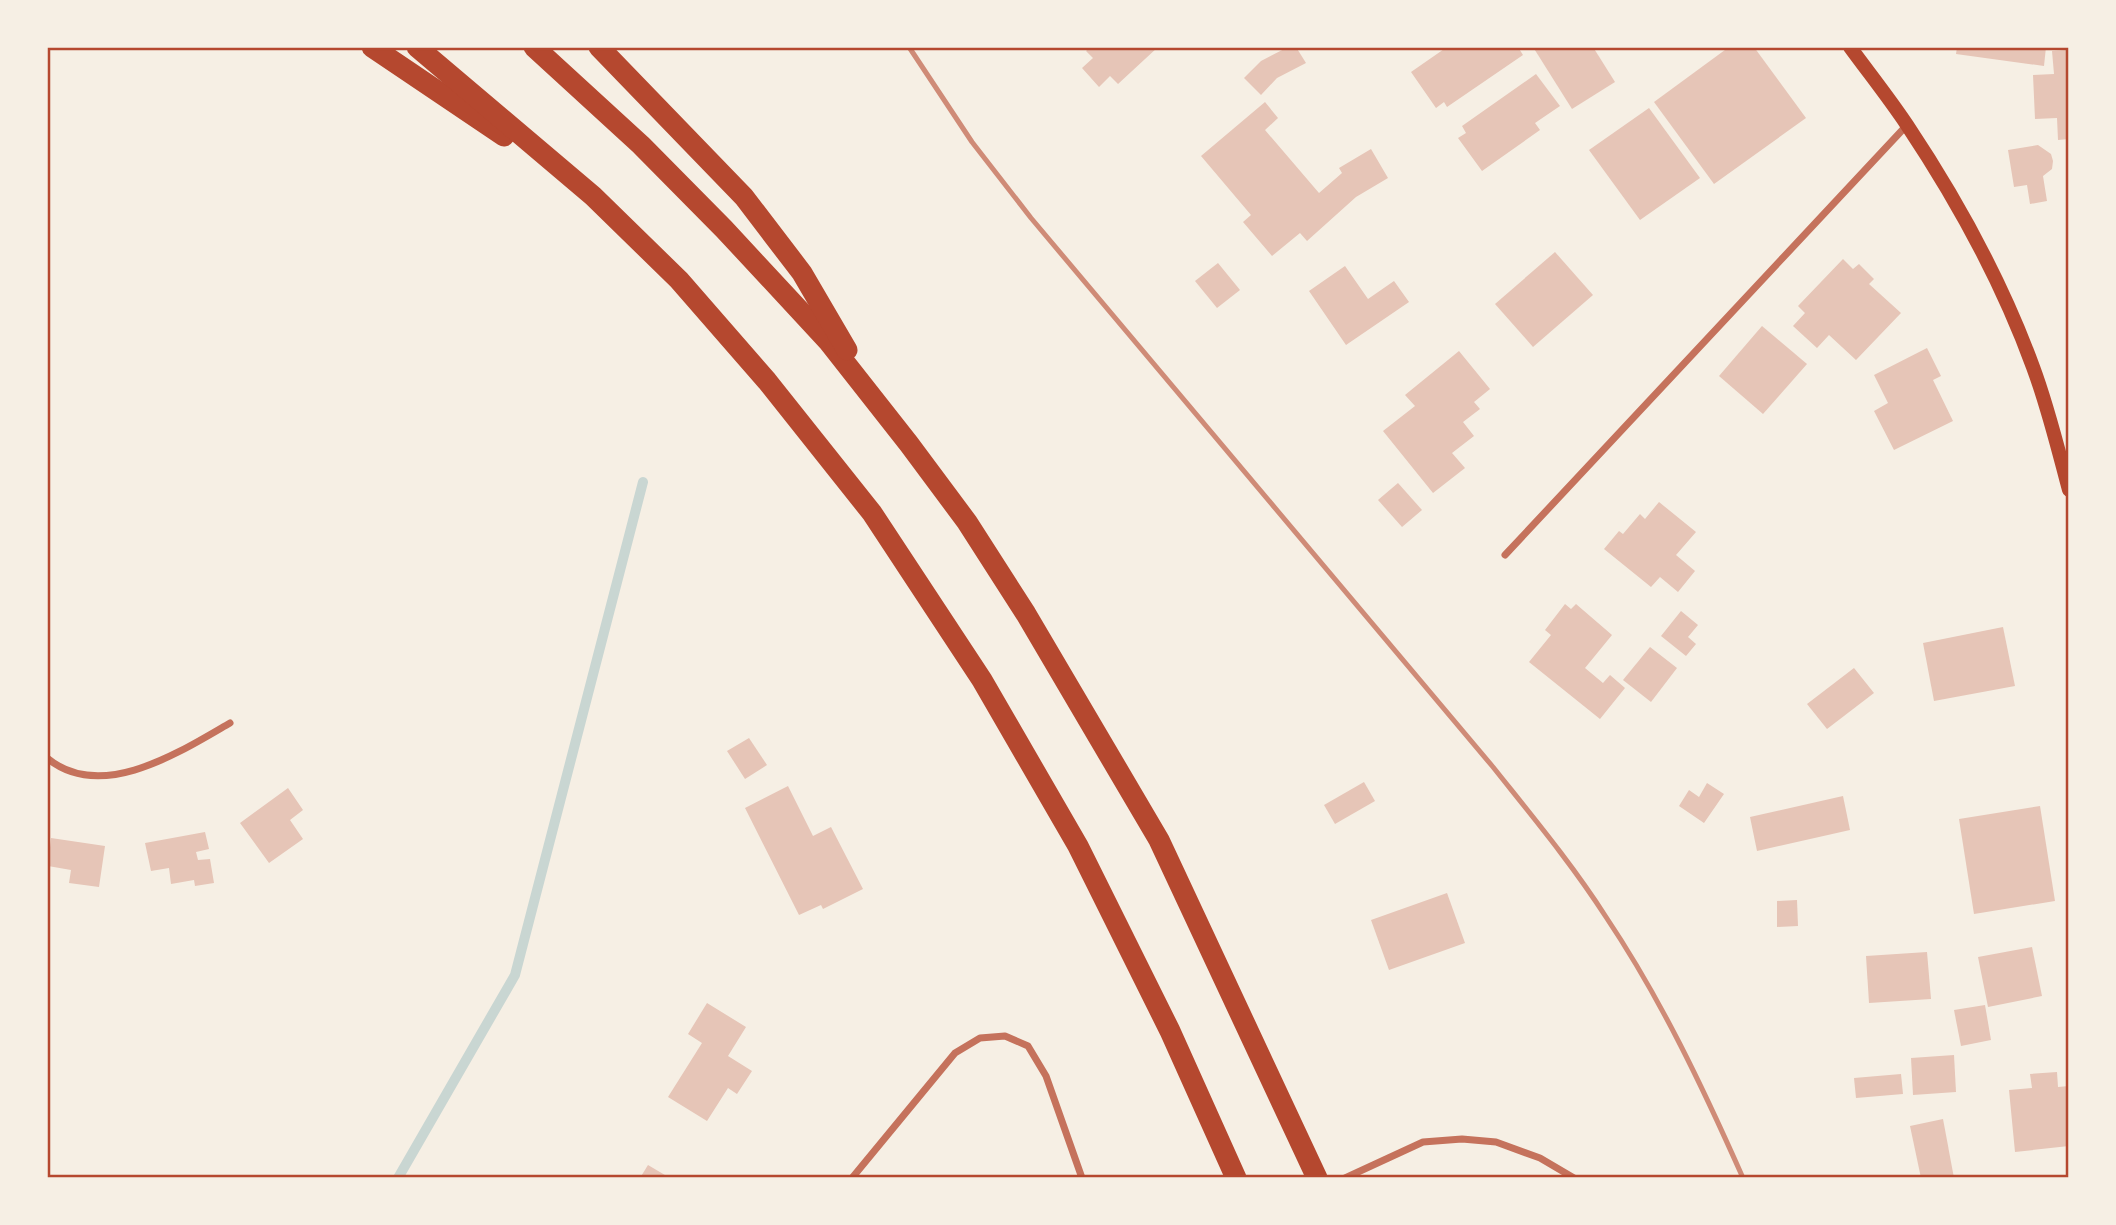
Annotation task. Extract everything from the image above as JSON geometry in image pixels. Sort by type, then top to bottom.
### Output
[{"type":"highway","points":[[372,47],[593,196]]},
{"type":"highway","points":[[416,47],[593,196],[679,280],[767,381],[872,513],[967,658],[1078,846],[1170,1031],[1236,1178]]},
{"type":"highway","points":[[534,47],[641,145],[828,341],[975,534],[1026,614],[1159,840],[1317,1178]]},
{"type":"highway","points":[[598,47],[744,197],[778,240],[820,300],[875,400]]},
{"type":"main road","points":[[1850,47],[1907,125],[1997,281],[2033,367],[2069,490]]},
{"type":"street","points":[[1505,555],[1907,125]]},
{"type":"street","points":[[47,758],[62,770],[95,777],[136,770],[163,760],[230,723]]},
{"type":"street","points":[[852,1178],[955,1054],[981,1038],[1005,1036],[1028,1046],[1046,1076],[1082,1178]]},
{"type":"street","points":[[1345,1178],[1423,1142],[1462,1139],[1496,1142],[1539,1158],[1574,1178]]},
{"type":"building","points":[[1090,47],[1158,47],[1118,84],[1110,76],[1099,87],[1082,68],[1093,58],[1086,51]]},
{"type":"building","points":[[1288,47],[1296,47],[1306,63],[1277,78],[1261,95],[1244,78],[1261,61]]},
{"type":"building","points":[[1447,47],[1518,47],[1523,55],[1447,107],[1444,102],[1436,108],[1411,72]]},
{"type":"building","points":[[1533,47],[1593,47],[1615,82],[1572,109]]},
{"type":"building","points":[[1729,47],[1754,47],[1806,118],[1714,184],[1654,102]]},
{"type":"building","points":[[1957,47],[2046,47],[2044,66],[1956,54]]},
{"type":"building","points":[[2069,50],[2069,139],[2058,140],[2057,118],[2035,119],[2033,75],[2054,74],[2052,51]]},
{"type":"building","points":[[1536,74],[1560,106],[1535,123],[1540,130],[1482,171],[1458,138],[1466,133],[1462,126]]},
{"type":"building","points":[[1265,102],[1278,118],[1265,130],[1319,193],[1342,173],[1339,168],[1371,149],[1388,178],[1356,197],[1307,241],[1300,233],[1272,256],[1243,222],[1251,215],[1201,156]]},
{"type":"building","points":[[1649,108],[1700,178],[1640,220],[1589,150]]},
{"type":"building","points":[[2038,145],[2051,154],[2052,169],[2043,176],[2047,201],[2030,204],[2027,185],[2014,187],[2008,150]]},
{"type":"building","points":[[1555,252],[1593,295],[1533,347],[1495,304]]},
{"type":"building","points":[[1843,259],[1853,269],[1859,264],[1874,279],[1869,284],[1901,313],[1856,360],[1829,335],[1817,348],[1793,326],[1805,313],[1798,306]]},
{"type":"building","points":[[1218,263],[1240,290],[1217,308],[1195,281]]},
{"type":"building","points":[[1345,266],[1368,299],[1394,281],[1409,302],[1346,345],[1309,291]]},
{"type":"building","points":[[1762,326],[1807,364],[1763,414],[1719,376]]},
{"type":"building","points":[[1927,348],[1941,376],[1933,380],[1953,421],[1894,450],[1874,411],[1888,403],[1874,375]]},
{"type":"building","points":[[1459,351],[1490,389],[1474,402],[1480,409],[1463,422],[1474,436],[1452,453],[1465,468],[1433,493],[1383,431],[1415,406],[1405,395]]},
{"type":"building","points":[[1398,483],[1422,510],[1402,527],[1378,500]]},
{"type":"building","points":[[1659,502],[1696,532],[1676,555],[1695,571],[1678,592],[1660,577],[1651,587],[1604,549],[1619,531],[1623,534],[1640,514],[1645,519]]},
{"type":"building","points":[[1565,604],[1571,609],[1576,604],[1612,635],[1585,668],[1603,683],[1610,675],[1625,688],[1600,719],[1529,662],[1551,635],[1545,630]]},
{"type":"building","points":[[1681,611],[1698,625],[1688,637],[1696,644],[1686,656],[1661,636]]},
{"type":"building","points":[[2003,627],[2015,686],[1934,701],[1923,643]]},
{"type":"building","points":[[1650,647],[1677,668],[1651,702],[1623,680]]},
{"type":"building","points":[[1854,668],[1874,693],[1827,729],[1807,704]]},
{"type":"building","points":[[749,738],[767,765],[745,779],[727,751]]},
{"type":"building","points":[[1364,782],[1375,801],[1335,824],[1324,805]]},
{"type":"building","points":[[1707,783],[1724,794],[1704,823],[1679,806],[1689,790],[1699,797]]},
{"type":"building","points":[[788,786],[813,836],[831,827],[863,889],[823,909],[821,905],[799,915],[745,808]]},
{"type":"building","points":[[288,788],[303,810],[290,820],[303,839],[269,863],[240,823]]},
{"type":"building","points":[[1843,796],[1850,830],[1757,851],[1750,817]]},
{"type":"building","points":[[2040,806],[2055,901],[1974,914],[1959,819]]},
{"type":"building","points":[[205,832],[209,849],[196,852],[198,860],[210,859],[214,883],[195,886],[194,880],[171,884],[169,868],[151,871],[145,843]]},
{"type":"building","points":[[51,838],[105,846],[99,887],[69,883],[71,870],[48,866]]},
{"type":"building","points":[[1447,893],[1465,943],[1389,970],[1371,920]]},
{"type":"building","points":[[1797,900],[1798,926],[1777,927],[1777,901]]},
{"type":"building","points":[[2032,947],[2042,996],[1988,1007],[1978,957]]},
{"type":"building","points":[[1927,952],[1931,999],[1869,1003],[1866,956]]},
{"type":"building","points":[[707,1003],[746,1027],[728,1056],[752,1071],[737,1094],[728,1088],[707,1121],[668,1097],[702,1043],[688,1034]]},
{"type":"building","points":[[1985,1005],[1991,1040],[1961,1046],[1954,1010]]},
{"type":"building","points":[[1954,1055],[1956,1092],[1913,1095],[1911,1058]]},
{"type":"building","points":[[2057,1072],[2058,1087],[2069,1086],[2069,1146],[2015,1152],[2009,1090],[2032,1088],[2030,1074]]},
{"type":"building","points":[[1901,1074],[1903,1094],[1856,1098],[1854,1078]]},
{"type":"building","points":[[1943,1119],[1954,1178],[1921,1178],[1910,1126]]},
{"type":"building","points":[[648,1165],[670,1178],[640,1178]]},
{"type":"waterway","points":[[398,1178],[515,975],[643,482]]},
{"type":"railway","points":[[909,47],[972,142],[1031,218],[1493,767],[1566,859],[1626,948],[1663,1012],[1697,1077],[1743,1178]]}]
